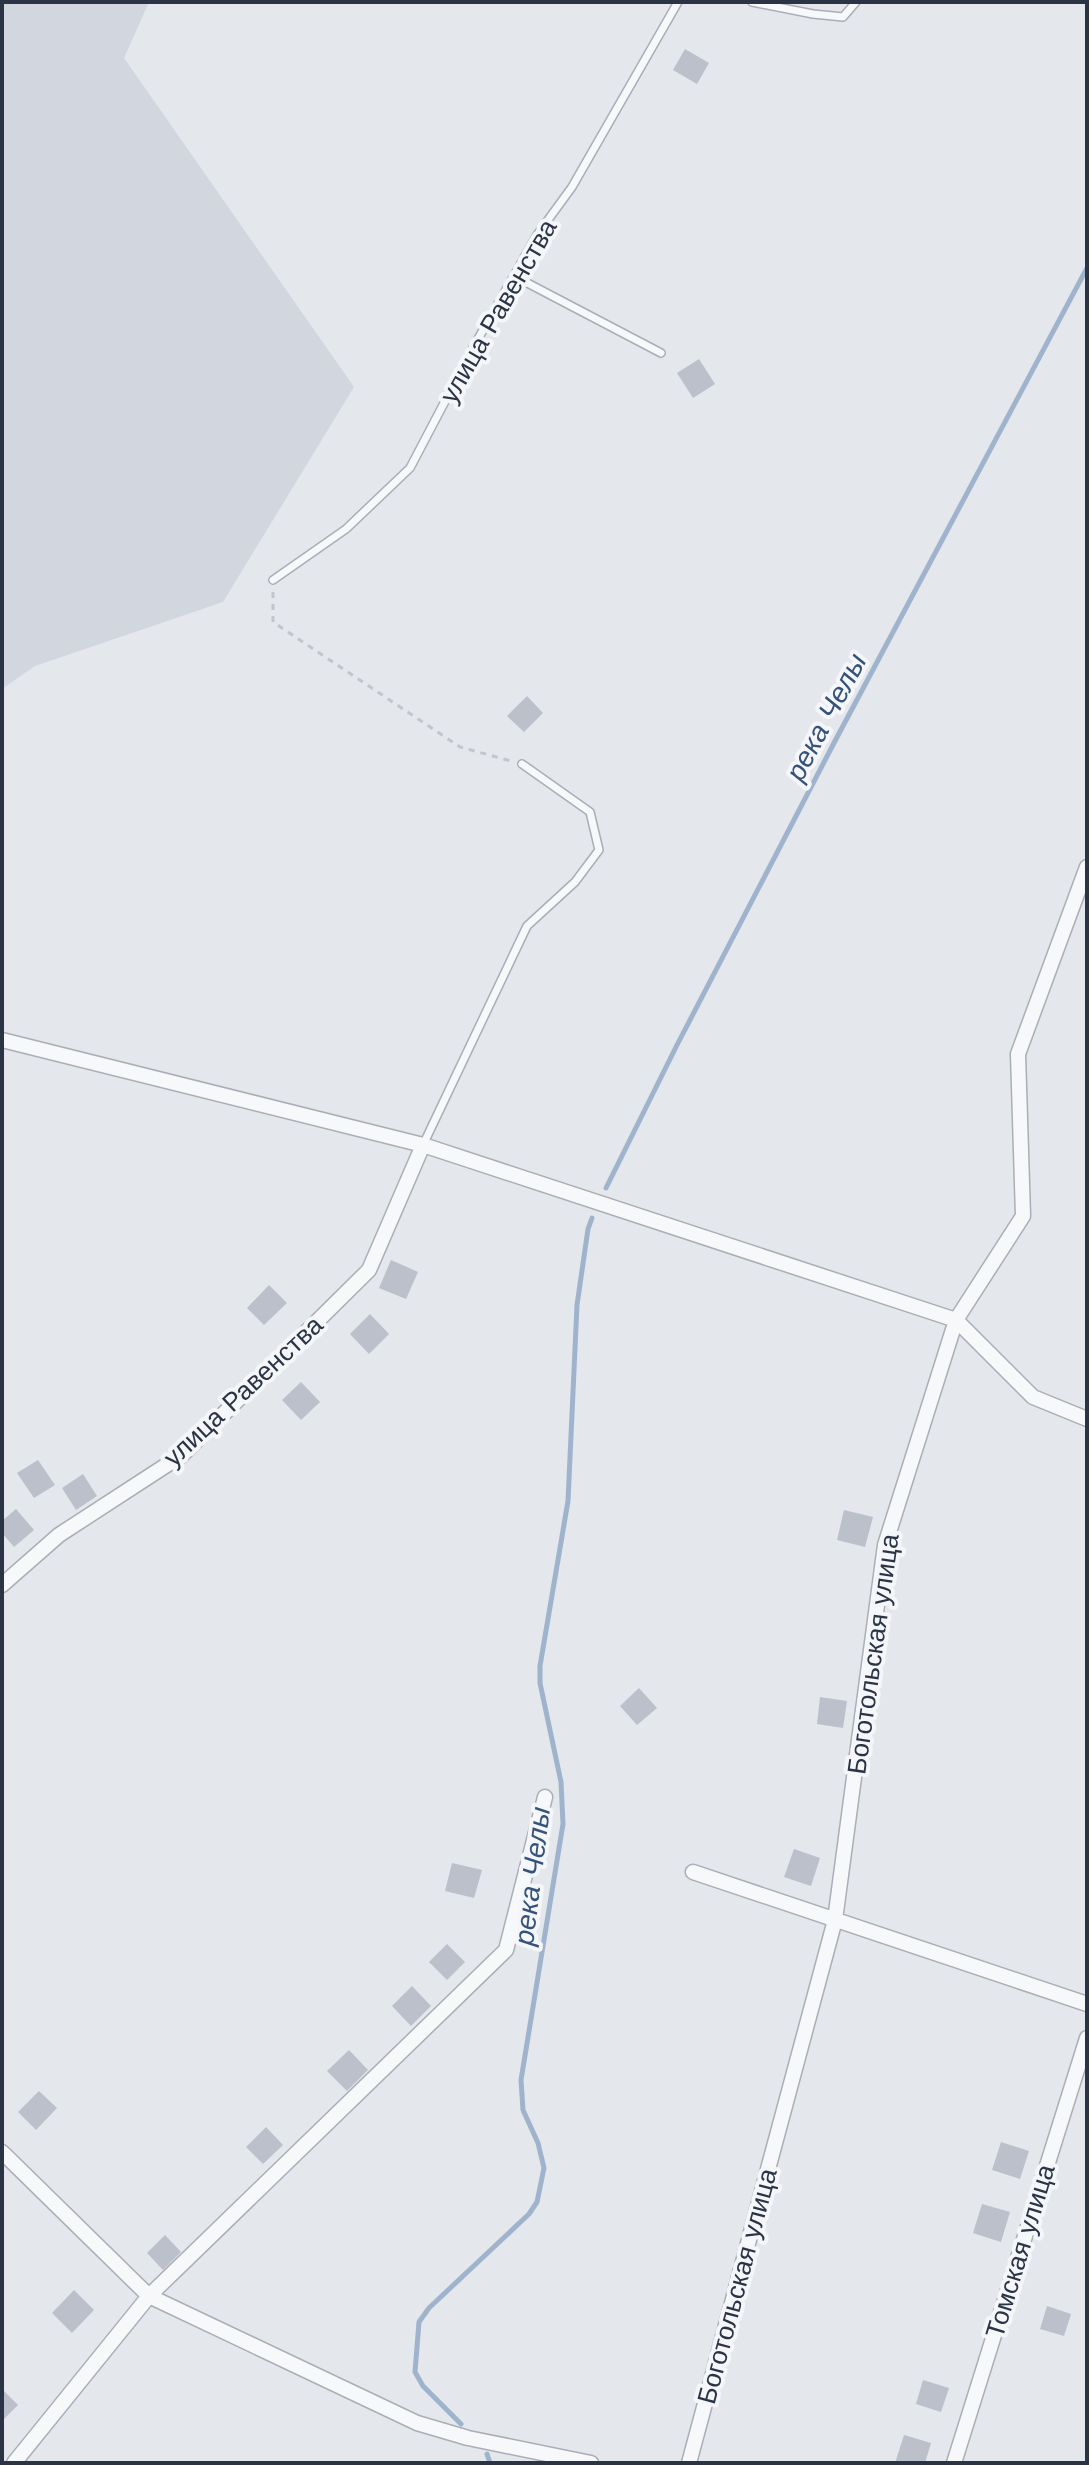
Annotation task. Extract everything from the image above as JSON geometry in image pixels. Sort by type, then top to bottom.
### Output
[{"type":"street","name":"Боготольская улица","points":[[689,2463],[835,1920],[885,1545],[956,1320],[1023,1216],[1018,1054],[1087,867]]},
{"type":"street","points":[[2,1040],[423,1145],[956,1320],[1033,1397],[1087,1419]]},
{"type":"street","name":"улица Равенства","points":[[2,1585],[59,1535],[182,1455],[369,1270],[423,1145]]},
{"type":"street","points":[[14,2463],[149,2296],[506,1950],[545,1797]]},
{"type":"street","points":[[693,1872],[1087,2004]]},
{"type":"street","name":"Томская улица","points":[[954,2463],[1087,2038]]},
{"type":"street","points":[[2,2152],[149,2296],[417,2423],[468,2438],[591,2463]]},
{"type":"lane","name":"улица Равенства","points":[[273,580],[346,529],[410,468],[537,235],[572,187],[678,2]]},
{"type":"lane","points":[[752,2],[843,17],[856,2]]},
{"type":"lane","points":[[514,276],[661,353]]},
{"type":"lane","points":[[423,1145],[527,926],[575,882],[599,850],[590,812],[522,764]]},
{"type":"path","points":[[273,580],[273,622],[460,747],[522,764]]},
{"type":"shaded area","points":[[2,2],[149,2],[124,58],[354,387],[223,602],[35,666],[2,689]]},
{"type":"building","points":[[685,49],[709,63],[697,84],[673,70]]},
{"type":"building","points":[[699,359],[715,384],[693,398],[677,373]]},
{"type":"building","points":[[527,696],[543,713],[524,732],[507,716]]},
{"type":"building","points":[[391,1260],[418,1272],[406,1299],[379,1288]]},
{"type":"building","points":[[269,1285],[287,1303],[264,1325],[247,1308]]},
{"type":"building","points":[[370,1314],[389,1334],[369,1354],[350,1334]]},
{"type":"building","points":[[301,1382],[320,1402],[301,1420],[282,1400]]},
{"type":"building","points":[[38,1460],[55,1485],[34,1498],[17,1473]]},
{"type":"building","points":[[83,1474],[97,1496],[76,1510],[62,1488]]},
{"type":"building","points":[[16,1509],[34,1530],[14,1547],[2,1533],[2,1521]]},
{"type":"building","points":[[844,1510],[873,1517],[865,1547],[837,1540]]},
{"type":"building","points":[[639,1688],[657,1708],[637,1725],[620,1706]]},
{"type":"building","points":[[820,1697],[847,1701],[843,1728],[817,1724]]},
{"type":"building","points":[[794,1849],[820,1858],[811,1886],[784,1877]]},
{"type":"building","points":[[452,1863],[482,1870],[474,1898],[445,1891]]},
{"type":"building","points":[[447,1944],[465,1962],[447,1980],[429,1962]]},
{"type":"building","points":[[412,1986],[431,2006],[411,2026],[392,2006]]},
{"type":"building","points":[[349,2050],[368,2070],[347,2091],[327,2071]]},
{"type":"building","points":[[39,2091],[57,2108],[36,2130],[18,2112]]},
{"type":"building","points":[[266,2127],[283,2145],[263,2164],[246,2147]]},
{"type":"building","points":[[1001,2142],[1029,2151],[1020,2179],[992,2170]]},
{"type":"building","points":[[982,2204],[1010,2212],[1001,2242],[973,2233]]},
{"type":"building","points":[[165,2235],[181,2252],[163,2270],[147,2253]]},
{"type":"building","points":[[74,2290],[94,2310],[72,2333],[52,2313]]},
{"type":"building","points":[[1047,2306],[1071,2314],[1064,2336],[1040,2329]]},
{"type":"building","points":[[923,2380],[949,2388],[941,2412],[916,2404]]},
{"type":"building","points":[[2,2389],[18,2405],[2,2421]]},
{"type":"building","points":[[904,2435],[931,2443],[925,2463],[895,2463]]},
{"type":"waterway","name":"река Челы","points":[[606,1188],[835,741],[1087,268]]},
{"type":"waterway","name":"река Челы","points":[[461,2424],[423,2386],[415,2372],[419,2322],[429,2308],[529,2214],[537,2202],[544,2168],[538,2143],[523,2110],[521,2080],[563,1824],[561,1782],[540,1683],[540,1666],[568,1501],[577,1305],[592,1218]]},
{"type":"waterway","name":"река Челы","points":[[487,2454],[490,2463]]}]
